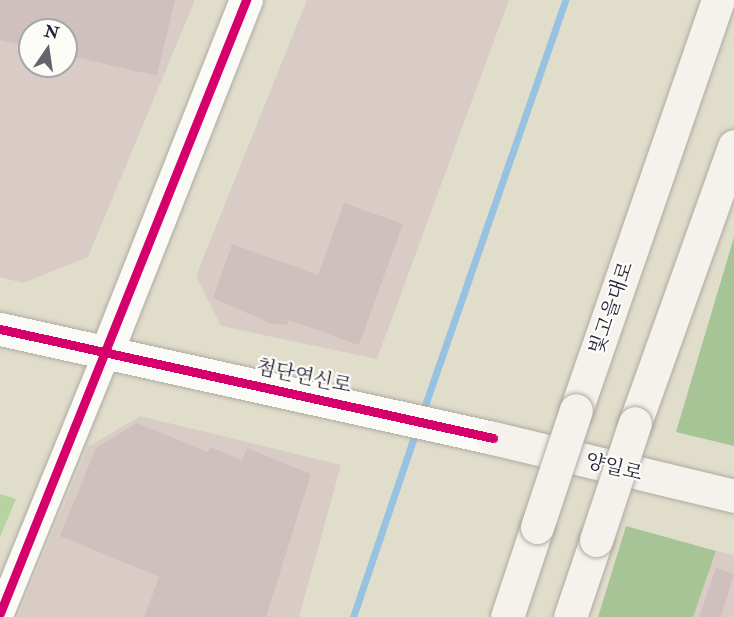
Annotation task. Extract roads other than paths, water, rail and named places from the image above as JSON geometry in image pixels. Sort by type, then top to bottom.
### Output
[{"type":"main road","name":"빛고을대로","points":[[507,617],[718,0]]},
{"type":"main road","points":[[570,617],[635,423],[734,146]]},
{"type":"main road","name":"양일로","points":[[493,438],[734,496]]},
{"type":"street","points":[[0,613],[246,0]]},
{"type":"street","name":"첨단연신로","points":[[0,329],[343,402],[493,438]]},
{"type":"waterway","points":[[422,414],[565,0]]},
{"type":"waterway","points":[[353,617],[416,431]]}]
